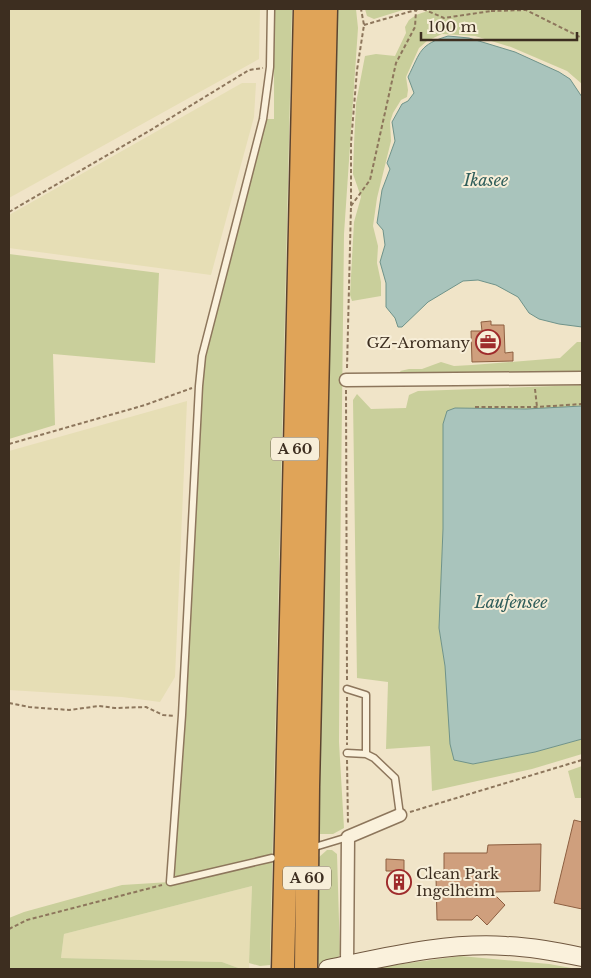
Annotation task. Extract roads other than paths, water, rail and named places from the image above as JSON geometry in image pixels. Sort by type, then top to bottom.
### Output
[{"type":"highway","name":"A 60","points":[[283,969],[306,9]]},
{"type":"highway","name":"A 60","points":[[306,969],[308,787],[326,9]]},
{"type":"main road","points":[[328,969],[347,967],[383,956],[462,946],[505,946],[582,957]]},
{"type":"street","points":[[346,380],[582,378]]},
{"type":"street","points":[[347,967],[348,837],[400,815]]},
{"type":"lane","points":[[272,9],[270,67],[263,119],[202,356],[182,715],[170,882],[272,858]]},
{"type":"lane","points":[[347,689],[366,695],[366,754]]},
{"type":"lane","points":[[347,753],[366,754],[374,758],[395,778],[400,815]]},
{"type":"lane","points":[[318,846],[348,837]]},
{"type":"water","name":"Ikasee","points":[[448,36],[469,38],[515,52],[559,72],[570,79],[582,97],[582,327],[539,319],[529,313],[518,297],[496,285],[478,280],[463,281],[428,302],[402,327],[398,327],[395,318],[386,307],[386,283],[380,262],[385,245],[383,230],[377,223],[382,190],[390,169],[387,163],[395,141],[392,122],[402,104],[408,101],[414,93],[408,77],[422,50],[438,39]]},
{"type":"water","name":"Laufensee","points":[[582,406],[582,739],[535,752],[473,764],[454,760],[450,744],[445,666],[439,628],[443,529],[443,424],[447,411],[455,408],[526,409]]},
{"type":"place","name":"GZ-Aromany","points":[[488,342]]},
{"type":"place","name":"Clean Park Ingelheim","points":[[399,882]]}]
